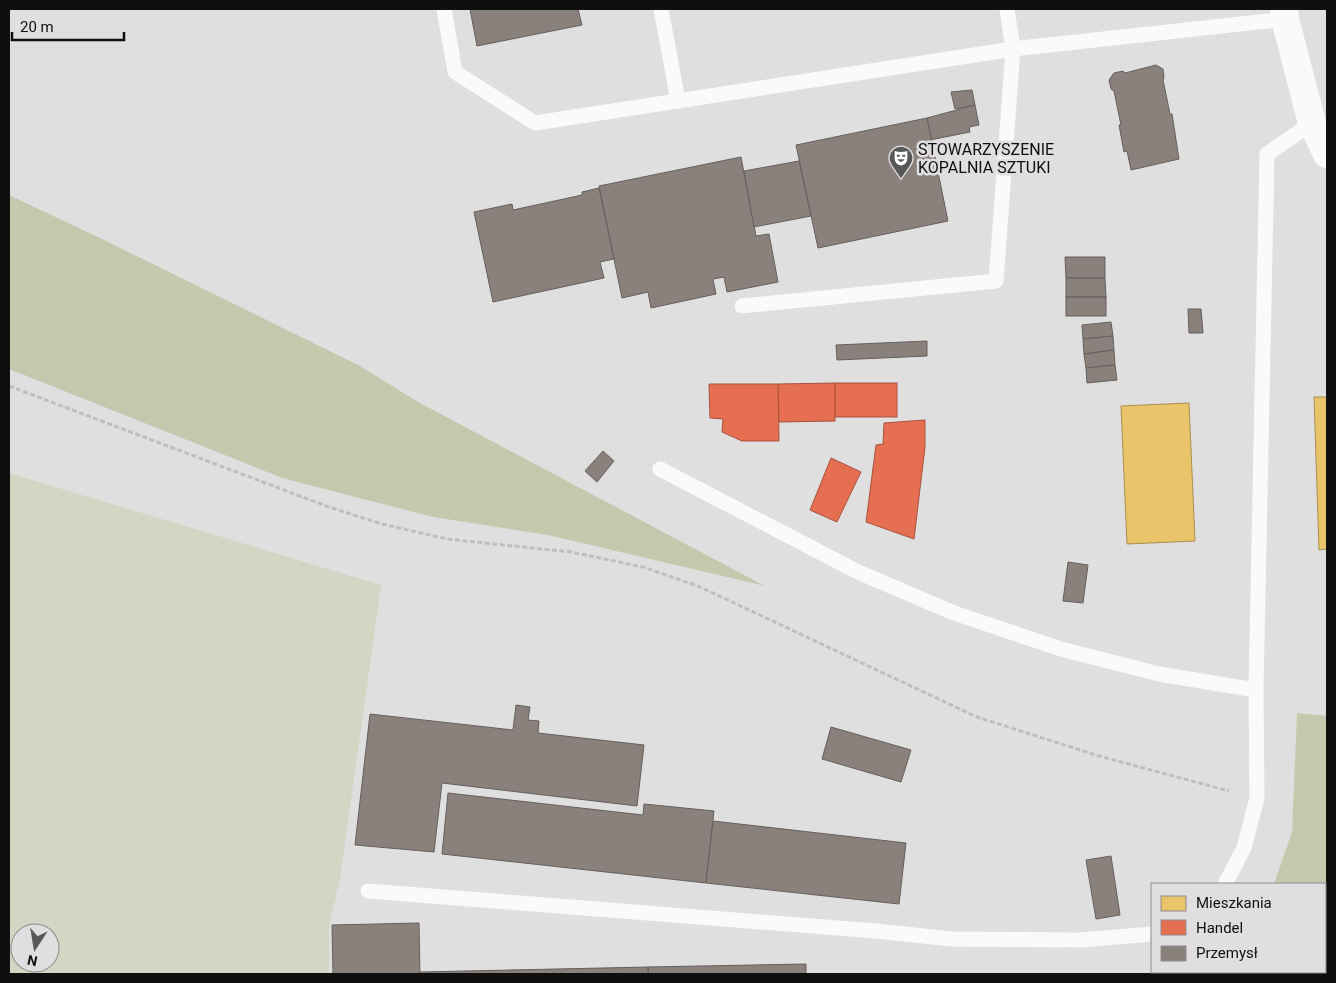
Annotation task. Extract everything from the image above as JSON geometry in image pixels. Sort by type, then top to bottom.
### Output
[{"type":"street","points":[[1284,14],[1312,123],[1327,154]]},
{"type":"lane","points":[[444,9],[455,72],[535,123],[1013,49],[1284,14]]},
{"type":"lane","points":[[661,9],[678,101]]},
{"type":"lane","points":[[742,306],[996,281],[1013,49],[1007,9]]},
{"type":"lane","points":[[1226,883],[1244,848],[1257,798],[1256,690],[1267,154],[1312,123]]},
{"type":"lane","points":[[660,469],[858,572],[954,613],[1061,649],[1159,674],[1256,690]]},
{"type":"lane","points":[[368,891],[876,931],[952,939],[1081,940],[1151,934]]},
{"type":"path","points":[[9,386],[329,507],[382,524],[447,539],[572,552],[643,567],[698,586],[977,717],[1099,756],[1257,798]]},
{"type":"green space","points":[[9,195],[360,366],[418,402],[765,586],[548,535],[433,517],[282,478],[9,369]]},
{"type":"green space","points":[[9,473],[381,585],[340,879],[329,926],[329,974],[9,974]]},
{"type":"green space","points":[[1297,713],[1327,716],[1327,974],[1245,974],[1326,973],[1326,883],[1274,883],[1292,832]]},
{"type":"building: Mieszkania","points":[[1314,397],[1327,397],[1327,549],[1319,550]]},
{"type":"building: Mieszkania","points":[[1189,403],[1195,541],[1127,544],[1121,406]]},
{"type":"building: Handel","points":[[835,383],[897,383],[897,417],[835,417]]},
{"type":"building: Handel","points":[[835,383],[835,421],[779,422],[778,384]]},
{"type":"building: Handel","points":[[709,384],[778,384],[779,441],[742,441],[722,432],[723,419],[710,418]]},
{"type":"building: Handel","points":[[925,420],[925,447],[914,539],[866,522],[876,445],[883,444],[884,423]]},
{"type":"building: Handel","points":[[831,458],[861,472],[837,522],[810,510]]},
{"type":"building: Przemysł","points":[[470,9],[578,9],[582,25],[477,46]]},
{"type":"building: Przemysł","points":[[1156,65],[1163,69],[1163,80],[1170,114],[1172,114],[1179,159],[1131,170],[1127,151],[1124,152],[1114,91],[1111,89],[1109,80],[1114,73],[1123,71],[1125,73]]},
{"type":"building: Przemysł","points":[[972,90],[975,105],[955,109],[951,92]]},
{"type":"building: Przemysł","points":[[975,105],[979,125],[969,127],[970,132],[930,140],[927,118]]},
{"type":"building: Przemysł","points":[[927,118],[948,221],[818,248],[796,145]]},
{"type":"building: Przemysł","points":[[741,157],[756,236],[769,234],[778,282],[727,292],[724,277],[713,279],[716,294],[651,308],[648,292],[622,298],[599,186]]},
{"type":"building: Przemysł","points":[[799,161],[811,216],[754,227],[744,171]]},
{"type":"building: Przemysł","points":[[599,188],[614,259],[600,262],[604,278],[493,302],[474,212],[512,204],[513,210],[582,195],[582,192]]},
{"type":"building: Przemysł","points":[[1065,257],[1105,257],[1105,278],[1066,278]]},
{"type":"building: Przemysł","points":[[1066,278],[1105,278],[1106,297],[1066,297]]},
{"type":"building: Przemysł","points":[[1066,297],[1106,297],[1106,316],[1066,316]]},
{"type":"building: Przemysł","points":[[1188,309],[1201,309],[1203,333],[1189,333]]},
{"type":"building: Przemysł","points":[[1111,322],[1113,336],[1083,339],[1082,325]]},
{"type":"building: Przemysł","points":[[1113,336],[1114,350],[1084,354],[1083,339]]},
{"type":"building: Przemysł","points":[[927,341],[927,356],[837,360],[836,345]]},
{"type":"building: Przemysł","points":[[1114,350],[1115,365],[1086,368],[1084,354]]},
{"type":"building: Przemysł","points":[[1115,365],[1117,380],[1087,383],[1086,368]]},
{"type":"building: Przemysł","points":[[603,451],[614,461],[597,482],[585,471]]},
{"type":"building: Przemysł","points":[[1068,562],[1088,565],[1083,603],[1063,601]]},
{"type":"building: Przemysł","points":[[516,705],[530,707],[528,720],[539,721],[538,733],[644,745],[637,806],[442,783],[434,852],[355,845],[370,714],[513,730]]},
{"type":"building: Przemysł","points":[[831,727],[911,750],[901,782],[822,759]]},
{"type":"building: Przemysł","points":[[448,793],[643,815],[644,804],[714,811],[706,883],[442,854]]},
{"type":"building: Przemysł","points":[[713,821],[906,843],[899,904],[706,883]]},
{"type":"building: Przemysł","points":[[1111,856],[1120,915],[1096,919],[1086,860]]},
{"type":"building: Przemysł","points":[[419,923],[420,974],[333,974],[332,925]]},
{"type":"building: Przemysł","points":[[806,964],[806,974],[648,974],[648,967]]},
{"type":"building: Przemysł","points":[[648,967],[648,974],[420,974],[420,972]]},
{"type":"place","name":"STOWARZYSZENIE KOPALNIA SZTUKI","points":[[901,179]]}]
